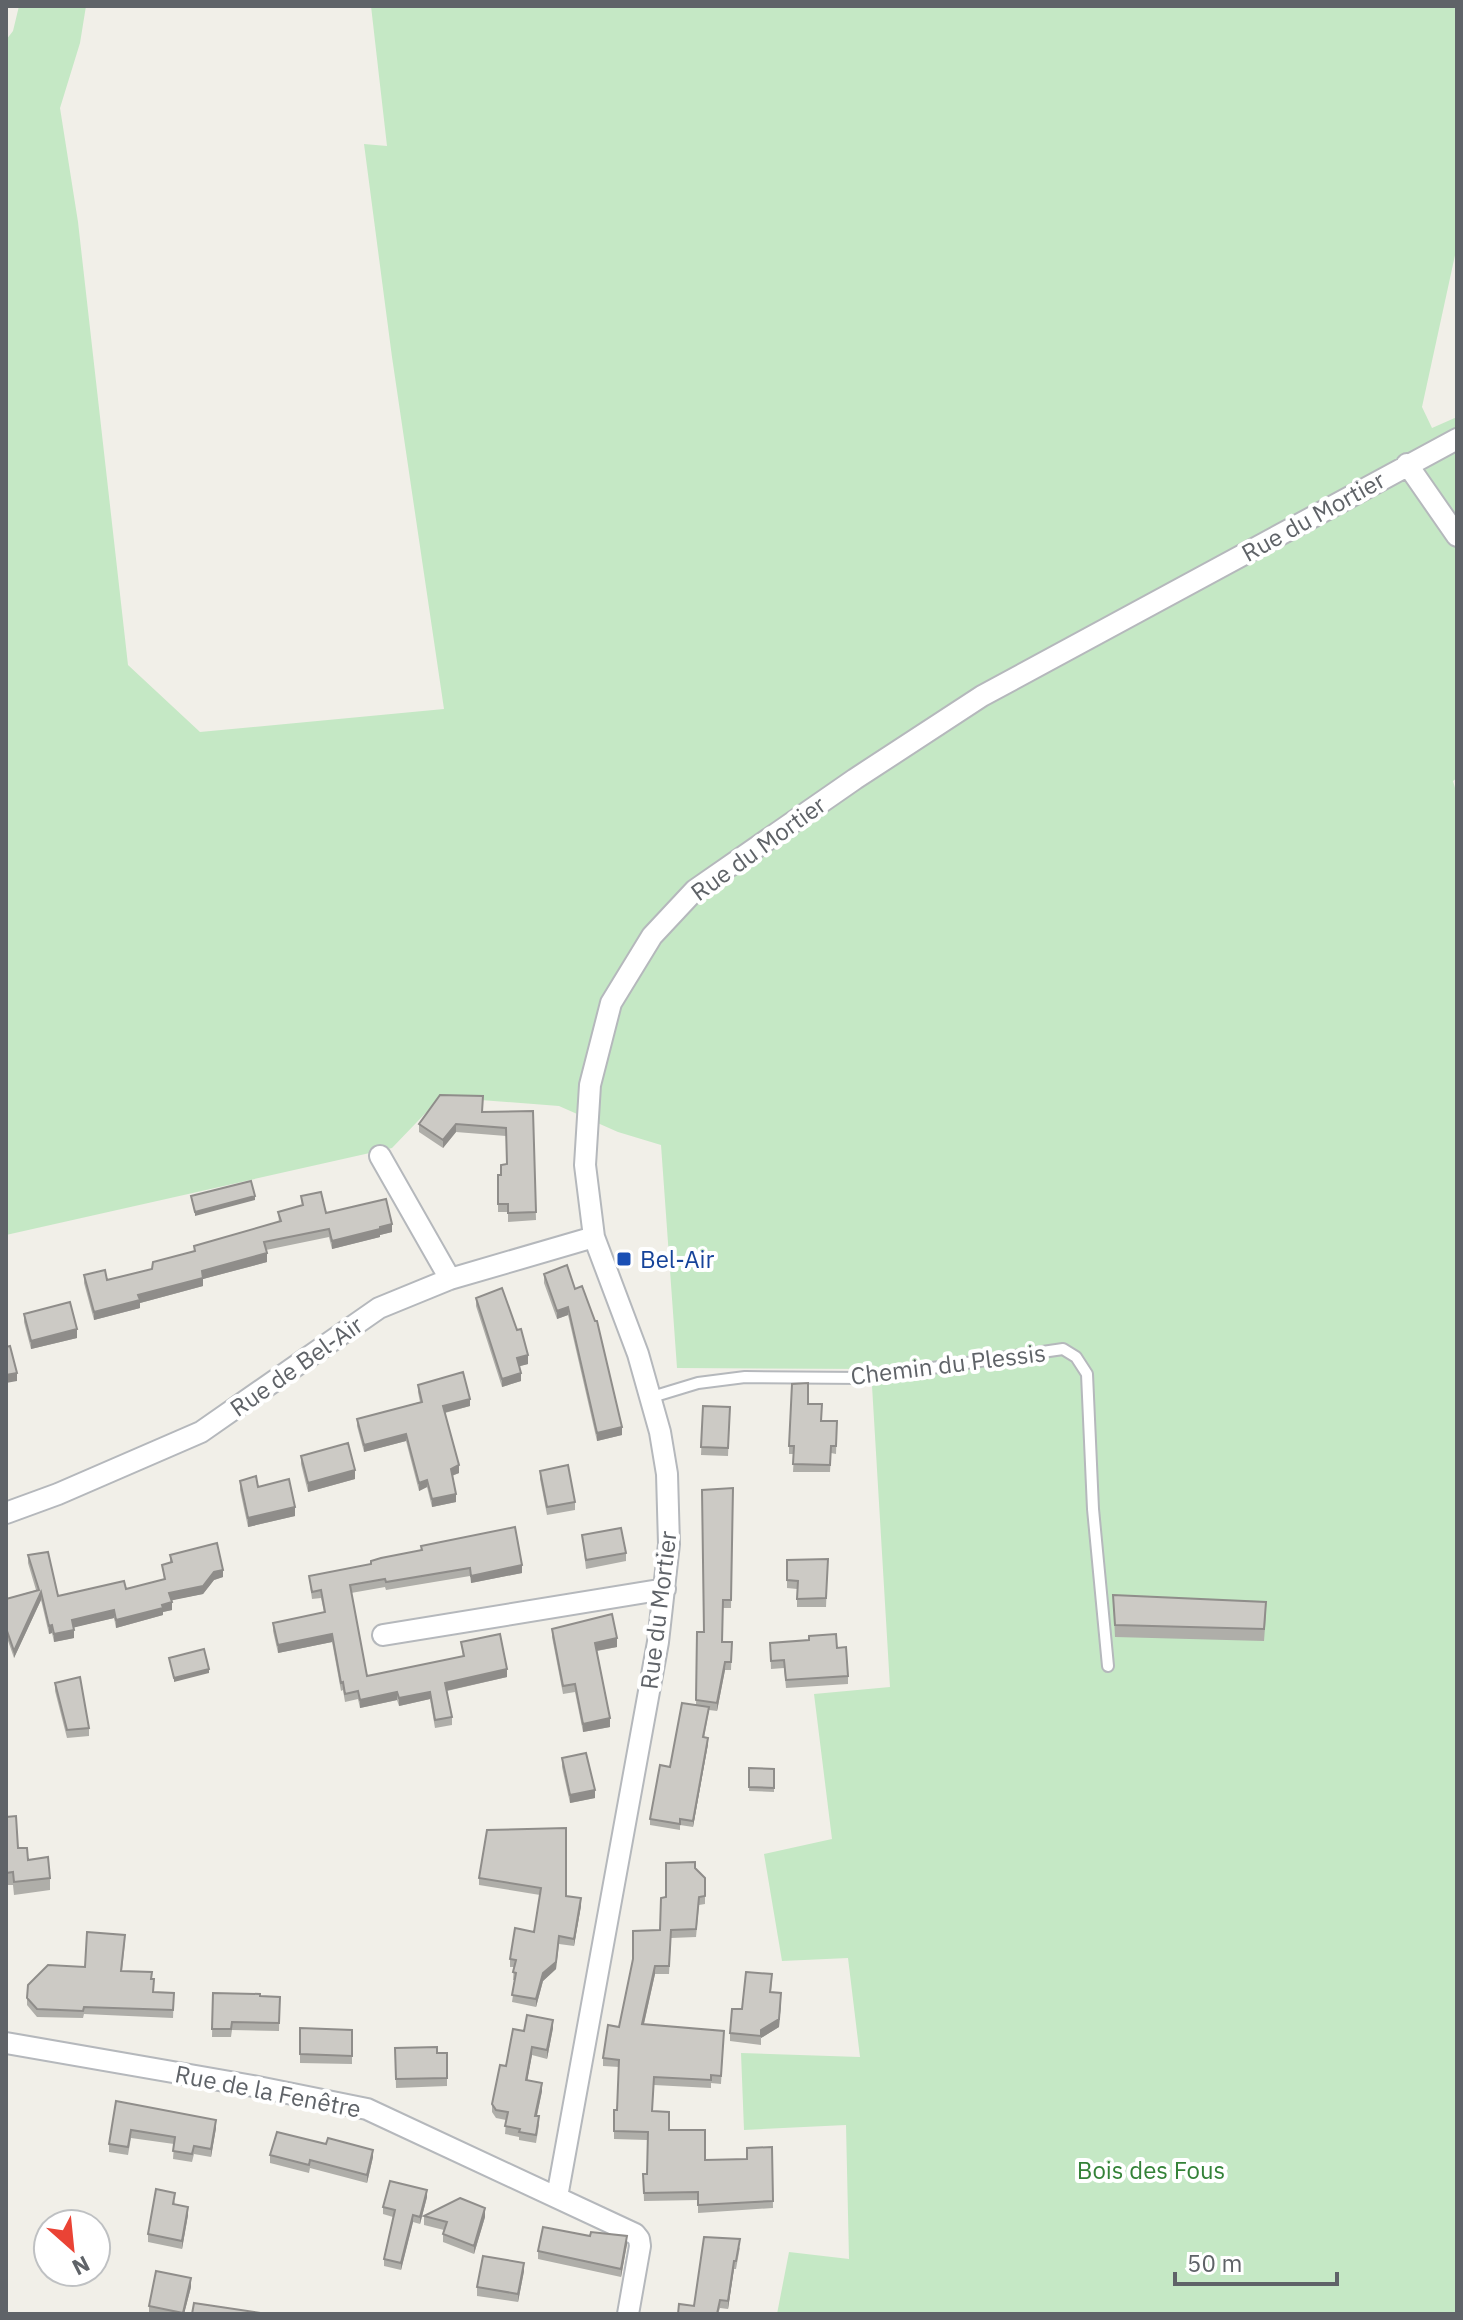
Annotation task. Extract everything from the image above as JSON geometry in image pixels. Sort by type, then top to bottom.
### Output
[{"type":"street","name":"Rue du Mortier","points":[[557,2197],[658,1642],[669,1544],[667,1474],[662,1442],[652,1397],[594,1237],[585,1165],[590,1085],[611,1003],[652,936],[695,890],[855,779],[982,696],[1457,439]]},
{"type":"street","points":[[1407,464],[1457,536]]},
{"type":"street","points":[[380,1156],[450,1279]]},
{"type":"street","name":"Rue de Bel-Air","points":[[6,1513],[58,1494],[201,1432],[379,1308],[450,1279],[594,1237]]},
{"type":"street","points":[[383,1635],[665,1589]]},
{"type":"street","name":"Rue de la Fenêtre","points":[[6,2043],[367,2109],[635,2234],[640,2246],[628,2314]]},
{"type":"lane","name":"Chemin du Plessis","points":[[652,1397],[698,1383],[745,1377],[863,1378],[1063,1349],[1076,1357],[1087,1374],[1093,1509],[1108,1666]]},
{"type":"green space","name":"Bois des Fous","points":[[19,6],[86,6],[80,43],[60,108],[78,222],[128,665],[200,732],[444,709],[364,144],[387,146],[371,6],[1457,6],[1457,246],[1422,407],[1432,428],[1457,417],[1457,778],[1453,781],[1457,795],[1457,2314],[777,2314],[789,2252],[849,2259],[846,2125],[744,2130],[741,2053],[860,2057],[848,1958],[782,1961],[764,1854],[832,1839],[814,1694],[890,1687],[871,1369],[677,1368],[661,1145],[618,1132],[559,1106],[441,1097],[392,1148],[6,1235],[6,40],[13,31]]},
{"type":"building","points":[[440,1095],[483,1096],[482,1112],[533,1111],[536,1212],[508,1213],[508,1204],[498,1204],[498,1175],[501,1175],[501,1165],[507,1164],[506,1128],[456,1124],[443,1140],[419,1124]]},
{"type":"building","points":[[251,1181],[255,1196],[195,1212],[191,1196]]},
{"type":"building","points":[[321,1192],[326,1213],[386,1199],[392,1224],[332,1241],[329,1229],[264,1242],[267,1253],[202,1271],[203,1278],[138,1295],[140,1300],[94,1312],[84,1275],[105,1270],[107,1280],[152,1269],[153,1262],[195,1251],[194,1246],[281,1221],[278,1212],[303,1205],[301,1196]]},
{"type":"building","points":[[567,1265],[575,1289],[582,1286],[597,1321],[622,1427],[597,1433],[568,1307],[557,1311],[544,1274]]},
{"type":"building","points":[[502,1288],[517,1330],[521,1329],[528,1355],[517,1358],[521,1373],[502,1379],[476,1298]]},
{"type":"building","points":[[70,1302],[77,1329],[31,1341],[24,1314]]},
{"type":"building","points":[[10,1346],[17,1373],[6,1375],[6,1347]]},
{"type":"building","points":[[463,1372],[470,1399],[443,1406],[459,1465],[451,1469],[456,1494],[432,1499],[427,1480],[419,1483],[406,1434],[364,1445],[357,1419],[422,1402],[418,1385]]},
{"type":"building","points":[[808,1383],[808,1404],[822,1404],[821,1421],[837,1421],[836,1446],[831,1446],[830,1465],[793,1464],[794,1446],[789,1446],[792,1384]]},
{"type":"building","points":[[703,1406],[730,1407],[728,1448],[701,1447]]},
{"type":"building","points":[[348,1443],[355,1470],[308,1483],[301,1456]]},
{"type":"building","points":[[568,1465],[575,1502],[547,1507],[540,1471]]},
{"type":"building","points":[[256,1476],[258,1487],[289,1479],[295,1507],[248,1518],[240,1481]]},
{"type":"building","points":[[733,1488],[731,1600],[723,1600],[722,1642],[732,1642],[731,1662],[725,1662],[717,1703],[696,1700],[697,1632],[704,1632],[702,1490]]},
{"type":"building","points":[[515,1527],[522,1565],[471,1576],[470,1568],[350,1585],[367,1676],[464,1656],[461,1642],[500,1634],[507,1669],[445,1683],[452,1717],[435,1720],[430,1692],[399,1698],[397,1692],[360,1700],[358,1691],[345,1694],[332,1634],[278,1645],[273,1623],[325,1612],[321,1590],[312,1592],[309,1576],[371,1564],[371,1561],[381,1558],[422,1550],[421,1546]]},
{"type":"building","points":[[621,1528],[626,1553],[586,1560],[582,1535]]},
{"type":"building","points":[[217,1543],[223,1570],[214,1572],[203,1586],[169,1593],[172,1602],[162,1605],[163,1608],[116,1620],[114,1610],[72,1620],[74,1630],[54,1634],[52,1625],[49,1626],[41,1592],[14,1651],[6,1628],[6,1599],[39,1590],[28,1555],[48,1552],[58,1596],[124,1581],[126,1589],[165,1579],[162,1565],[172,1562],[170,1555]]},
{"type":"building","points":[[828,1559],[826,1598],[797,1599],[798,1581],[787,1580],[787,1560]]},
{"type":"building","points":[[1113,1595],[1266,1602],[1264,1629],[1115,1625]]},
{"type":"building","points":[[612,1614],[617,1638],[595,1643],[610,1718],[583,1724],[575,1684],[563,1686],[552,1629]]},
{"type":"building","points":[[836,1634],[837,1648],[846,1647],[848,1676],[786,1680],[784,1660],[771,1661],[770,1643]]},
{"type":"building","points":[[204,1649],[209,1669],[174,1678],[169,1658]]},
{"type":"building","points":[[80,1677],[89,1728],[67,1730],[55,1683]]},
{"type":"building","points":[[682,1703],[709,1707],[703,1737],[708,1738],[693,1821],[680,1819],[680,1824],[650,1819],[660,1765],[670,1767]]},
{"type":"building","points":[[586,1753],[595,1790],[570,1795],[562,1758]]},
{"type":"building","points":[[749,1768],[774,1769],[774,1788],[749,1787]]},
{"type":"building","points":[[16,1816],[18,1848],[27,1848],[28,1860],[48,1857],[50,1878],[14,1882],[13,1872],[6,1873],[6,1817]]},
{"type":"building","points":[[566,1828],[566,1896],[581,1898],[574,1939],[559,1936],[556,1962],[543,1973],[536,1999],[512,1995],[516,1960],[510,1959],[515,1928],[534,1932],[541,1888],[479,1878],[487,1830]]},
{"type":"building","points":[[695,1862],[695,1868],[705,1878],[705,1896],[699,1897],[696,1929],[671,1930],[669,1966],[655,1966],[642,2024],[724,2031],[721,2076],[711,2075],[711,2080],[654,2077],[652,2111],[669,2112],[669,2130],[705,2130],[705,2160],[747,2159],[747,2148],[772,2147],[773,2201],[698,2205],[698,2192],[644,2193],[648,2132],[614,2131],[619,2060],[603,2058],[608,2025],[619,2027],[633,1959],[633,1931],[660,1930],[661,1898],[666,1897],[666,1863]]},
{"type":"building","points":[[87,1932],[125,1935],[121,1971],[152,1972],[153,1992],[174,1993],[173,2010],[37,2009],[27,1998],[28,1985],[48,1965],[85,1967]]},
{"type":"building","points":[[746,1972],[772,1974],[770,1992],[781,1993],[779,2019],[761,2030],[761,2036],[730,2033],[732,2009],[742,2009]]},
{"type":"building","points":[[213,1993],[280,1997],[279,2023],[232,2022],[231,2029],[212,2029]]},
{"type":"building","points":[[527,2015],[553,2020],[547,2050],[532,2047],[526,2080],[542,2083],[535,2116],[539,2116],[536,2135],[505,2126],[508,2112],[496,2110],[492,2104],[500,2065],[506,2066],[513,2029],[524,2031]]},
{"type":"building","points":[[300,2028],[352,2030],[352,2056],[300,2054]]},
{"type":"building","points":[[437,2047],[437,2053],[447,2053],[447,2078],[396,2079],[395,2048]]},
{"type":"building","points":[[116,2101],[216,2120],[211,2149],[194,2146],[192,2154],[173,2151],[175,2137],[131,2130],[128,2147],[109,2144]]},
{"type":"building","points":[[277,2132],[326,2144],[328,2138],[373,2150],[367,2175],[310,2160],[309,2165],[270,2155]]},
{"type":"building","points":[[390,2181],[427,2190],[420,2217],[413,2215],[401,2263],[384,2259],[395,2210],[383,2207]]},
{"type":"building","points":[[156,2189],[175,2193],[173,2204],[188,2207],[182,2241],[148,2234]]},
{"type":"building","points":[[460,2198],[485,2208],[474,2246],[443,2234],[447,2222],[424,2216]]},
{"type":"building","points":[[543,2227],[590,2236],[591,2232],[627,2236],[621,2269],[538,2251]]},
{"type":"building","points":[[704,2237],[740,2239],[728,2301],[720,2300],[717,2314],[678,2314],[679,2304],[694,2306]]},
{"type":"building","points":[[483,2256],[524,2263],[518,2294],[477,2287]]},
{"type":"building","points":[[156,2271],[191,2278],[183,2313],[149,2306]]},
{"type":"building","points":[[194,2303],[267,2314],[192,2314]]},
{"type":"place","name":"Bel-Air","points":[[624,1259]]}]
